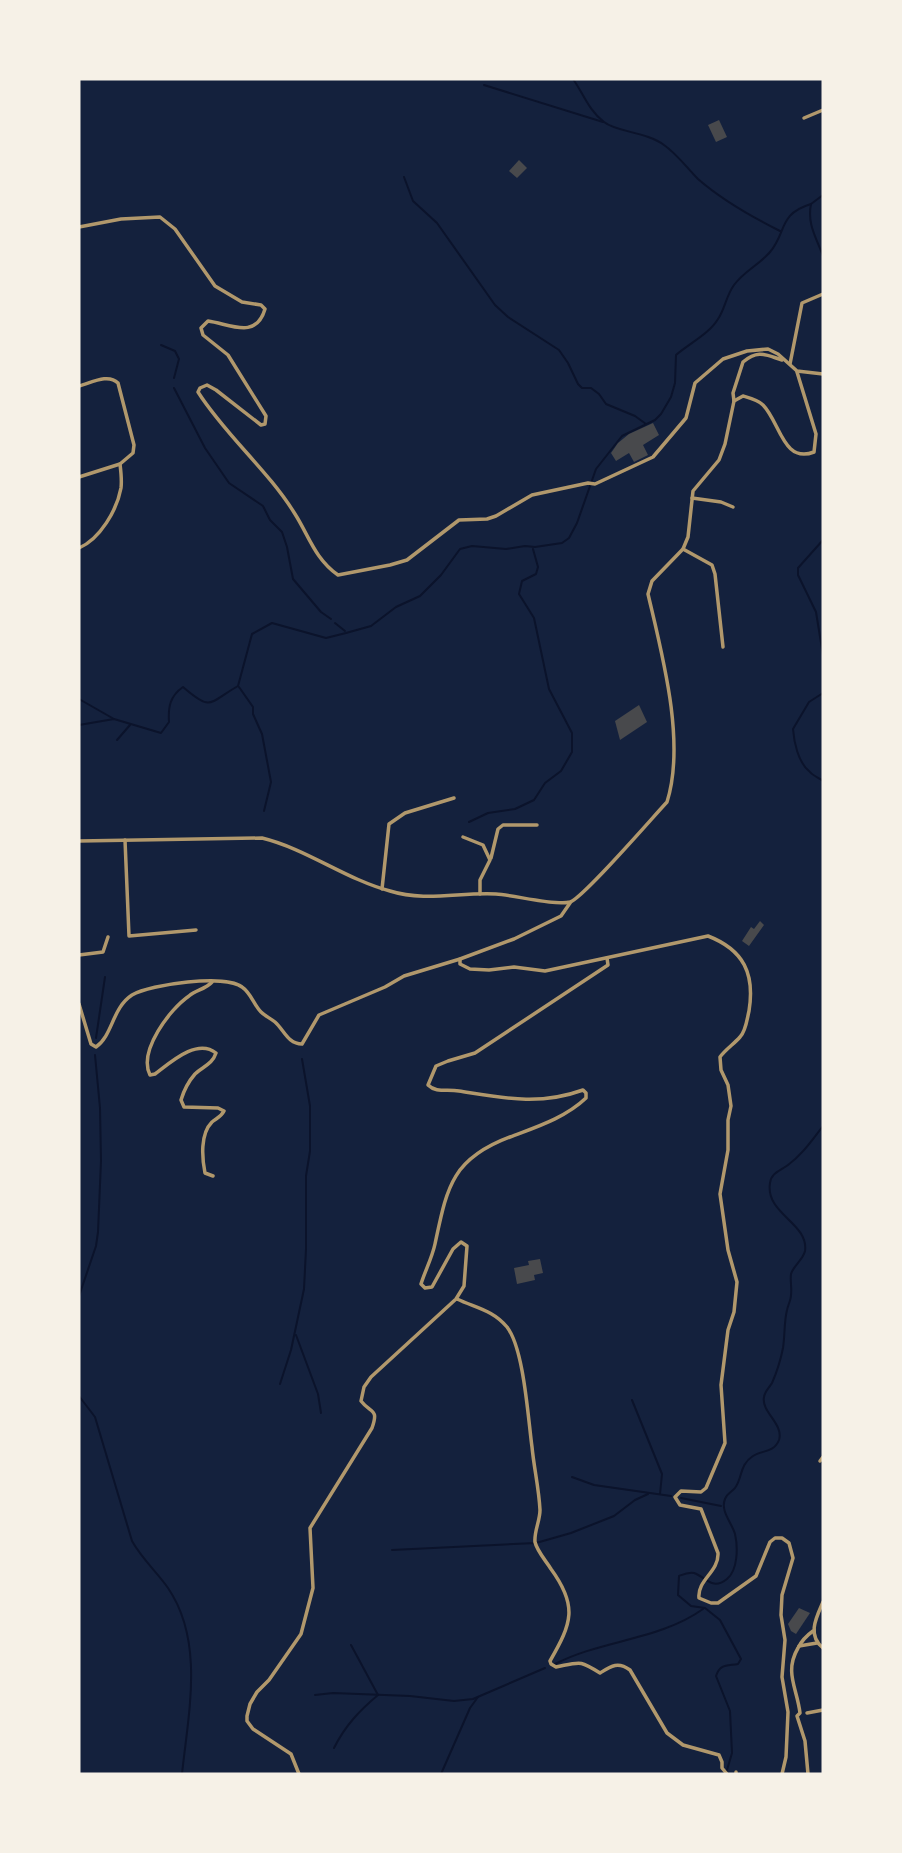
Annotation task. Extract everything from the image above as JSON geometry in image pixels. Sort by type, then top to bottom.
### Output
[{"type":"street","points":[[804,118],[823,110]]},
{"type":"street","points":[[79,228],[121,219],[160,217],[175,229],[215,286],[242,302],[261,305],[265,309],[259,323],[249,328],[228,327],[208,321],[201,328],[203,335],[228,355],[266,416],[265,424],[261,425],[206,385],[198,392],[295,514],[313,549],[326,567],[338,575],[407,560],[459,520],[487,519],[532,495],[587,483],[595,484],[653,457],[686,418],[695,383],[723,359],[758,348],[768,349],[797,371],[816,434],[814,452],[805,455],[789,449],[763,405],[743,396],[734,401]]},
{"type":"street","points":[[790,364],[802,303],[823,294]]},
{"type":"street","points":[[79,1004],[92,1044],[96,1047],[105,1037],[114,1015],[131,996],[155,986],[206,980],[239,984],[261,1012],[276,1023],[292,1042],[302,1044],[319,1015],[404,976],[460,959],[539,928],[561,916],[571,902],[667,802],[673,769],[672,725],[668,684],[648,594],[652,581],[683,549],[688,537],[692,498],[698,484],[719,460],[725,444],[734,401],[733,393],[743,362],[760,353],[768,353],[784,360]]},
{"type":"street","points":[[797,371],[823,374]]},
{"type":"street","points":[[79,386],[109,377],[118,383],[134,445],[133,453],[120,464],[79,477]]},
{"type":"street","points":[[79,548],[95,537],[115,509],[121,486],[120,464]]},
{"type":"street","points":[[692,498],[721,502],[733,507]]},
{"type":"street","points":[[683,549],[712,565],[723,647]]},
{"type":"street","points":[[382,889],[389,824],[405,813],[454,798]]},
{"type":"street","points":[[480,894],[480,880],[486,872],[498,830],[503,825],[537,825]]},
{"type":"street","points":[[463,837],[483,845],[490,860]]},
{"type":"street","points":[[79,841],[262,838],[280,843],[351,878],[414,897],[480,894],[571,902]]},
{"type":"street","points":[[125,840],[129,936],[196,930]]},
{"type":"street","points":[[460,959],[460,964],[470,969],[514,967],[545,971],[708,936],[719,940],[743,961],[749,970],[751,984],[747,1020],[741,1036],[720,1057],[731,1106],[728,1150],[720,1194],[728,1250],[737,1282],[721,1385],[725,1443],[706,1488],[701,1492],[681,1491],[675,1497],[680,1505],[696,1507],[704,1514],[718,1561],[701,1585],[698,1595],[711,1603],[718,1602],[756,1576],[769,1542],[775,1538],[789,1543],[793,1558],[782,1595],[780,1615],[785,1640],[782,1678],[788,1712],[787,1750],[782,1774]]},
{"type":"street","points":[[79,955],[103,952],[108,937]]},
{"type":"street","points":[[299,1774],[295,1758],[253,1729],[247,1721],[250,1704],[257,1692],[293,1649],[301,1634],[313,1588],[310,1528],[372,1428],[375,1418],[374,1412],[361,1401],[364,1387],[371,1377],[456,1299],[464,1286],[467,1246],[461,1242],[453,1249],[432,1287],[425,1288],[421,1284],[432,1256],[444,1203],[456,1173],[480,1149],[549,1122],[583,1101],[586,1093],[583,1090],[553,1099],[514,1100],[455,1090],[434,1090],[428,1085],[430,1076],[436,1066],[475,1053],[598,974],[608,965],[607,958]]},
{"type":"street","points":[[212,982],[180,1003],[154,1036],[147,1067],[150,1075],[155,1074],[192,1050],[206,1048],[216,1053],[209,1066],[198,1072],[187,1085],[181,1100],[184,1107],[218,1108],[225,1111],[211,1123],[203,1145],[205,1173],[213,1176]]},
{"type":"street","points":[[456,1299],[495,1315],[507,1328],[516,1346],[539,1501],[536,1543],[570,1603],[568,1629],[550,1661],[551,1664],[556,1667],[579,1662],[600,1673],[616,1664],[624,1666],[630,1670],[667,1733],[683,1745],[719,1755],[725,1773]]},
{"type":"street","points":[[820,1461],[823,1457]]},
{"type":"street","points":[[823,1602],[813,1631],[817,1643],[823,1648]]},
{"type":"street","points":[[808,1774],[805,1741],[797,1716],[800,1713],[799,1705],[790,1671],[792,1658],[806,1636],[813,1631]]},
{"type":"street","points":[[799,1646],[817,1643]]},
{"type":"street","points":[[807,1713],[823,1710]]},
{"type":"street","points":[[788,1712],[797,1716]]},
{"type":"building","points":[[719,120],[727,137],[716,142],[708,125]]},
{"type":"building","points":[[519,160],[527,168],[517,178],[509,171]]},
{"type":"building","points":[[653,423],[659,435],[643,445],[648,455],[634,462],[629,453],[616,461],[611,453],[618,443],[629,434]]},
{"type":"building","points":[[639,705],[647,722],[620,740],[615,721]]},
{"type":"building","points":[[760,921],[764,925],[749,946],[742,941],[751,927],[754,929]]},
{"type":"building","points":[[540,1259],[543,1273],[534,1275],[535,1280],[517,1284],[514,1268]]},
{"type":"building","points":[[799,1608],[810,1613],[796,1634],[788,1624]]},
{"type":"waterway","points":[[573,79],[590,107],[604,122],[649,137],[664,145],[717,194],[780,231]]},
{"type":"waterway","points":[[484,85],[603,122]]},
{"type":"waterway","points":[[404,177],[413,201],[437,223],[495,305],[508,317],[559,350],[582,388],[591,388],[606,404],[635,416],[646,424]]},
{"type":"waterway","points":[[823,195],[811,204],[810,211],[813,230],[823,256]]},
{"type":"waterway","points":[[79,725],[114,719],[161,733],[169,722],[173,698],[183,687],[200,700],[210,702],[238,686],[252,634],[272,623],[326,638],[346,633],[371,626],[396,607],[420,596],[441,575],[460,549],[472,546],[506,549],[562,543],[569,538],[577,523],[596,469],[622,436],[655,420],[661,414],[671,397],[675,383],[676,355],[714,324],[734,285],[770,252],[788,218],[800,208],[811,204]]},
{"type":"waterway","points":[[161,345],[175,351],[179,359],[174,378]]},
{"type":"waterway","points":[[174,388],[205,448],[229,483],[263,506],[270,520],[282,532],[293,579],[321,612],[331,619]]},
{"type":"waterway","points":[[823,540],[798,568],[798,575],[816,612],[823,655]]},
{"type":"waterway","points":[[469,822],[488,813],[515,809],[534,800],[545,783],[561,771],[572,752],[572,733],[549,689],[534,618],[519,594],[522,581],[536,574],[538,567],[533,549]]},
{"type":"waterway","points":[[335,623],[345,631]]},
{"type":"waterway","points":[[239,687],[253,707],[253,714],[262,734],[271,782],[264,811]]},
{"type":"waterway","points":[[823,693],[809,702],[793,729],[799,757],[805,767],[823,781]]},
{"type":"waterway","points":[[79,699],[114,719]]},
{"type":"waterway","points":[[117,740],[130,725]]},
{"type":"waterway","points":[[96,1038],[105,977]]},
{"type":"waterway","points":[[79,1296],[98,1232],[101,1161],[95,1055]]},
{"type":"waterway","points":[[280,1384],[291,1350],[304,1289],[310,1106],[302,1059]]},
{"type":"waterway","points":[[727,1770],[732,1753],[730,1711],[716,1676],[722,1667],[738,1664],[741,1659],[720,1620],[705,1608],[691,1606],[678,1595],[679,1576],[694,1573],[717,1584],[731,1575],[737,1545],[724,1508],[725,1499],[734,1489],[743,1467],[749,1460],[756,1454],[771,1449],[779,1440],[780,1434],[766,1408],[764,1397],[774,1379],[783,1348],[786,1315],[791,1297],[791,1274],[805,1251],[801,1233],[774,1203],[770,1194],[770,1183],[774,1174],[798,1157],[823,1126]]},
{"type":"waterway","points":[[296,1335],[318,1394],[321,1413]]},
{"type":"waterway","points":[[79,1396],[95,1417],[132,1541],[168,1588],[187,1632],[191,1679],[182,1774]]},
{"type":"waterway","points":[[632,1400],[662,1474],[660,1494]]},
{"type":"waterway","points":[[572,1477],[594,1485],[671,1496]]},
{"type":"waterway","points":[[392,1550],[536,1543],[614,1516],[648,1494]]},
{"type":"waterway","points":[[681,1498],[721,1506]]},
{"type":"waterway","points":[[555,1664],[591,1650],[668,1627],[703,1609]]},
{"type":"waterway","points":[[334,1748],[353,1719],[378,1695],[351,1645]]},
{"type":"waterway","points":[[315,1695],[333,1693],[410,1696],[454,1701],[473,1699],[545,1668]]},
{"type":"waterway","points":[[441,1774],[470,1708],[478,1697]]}]
